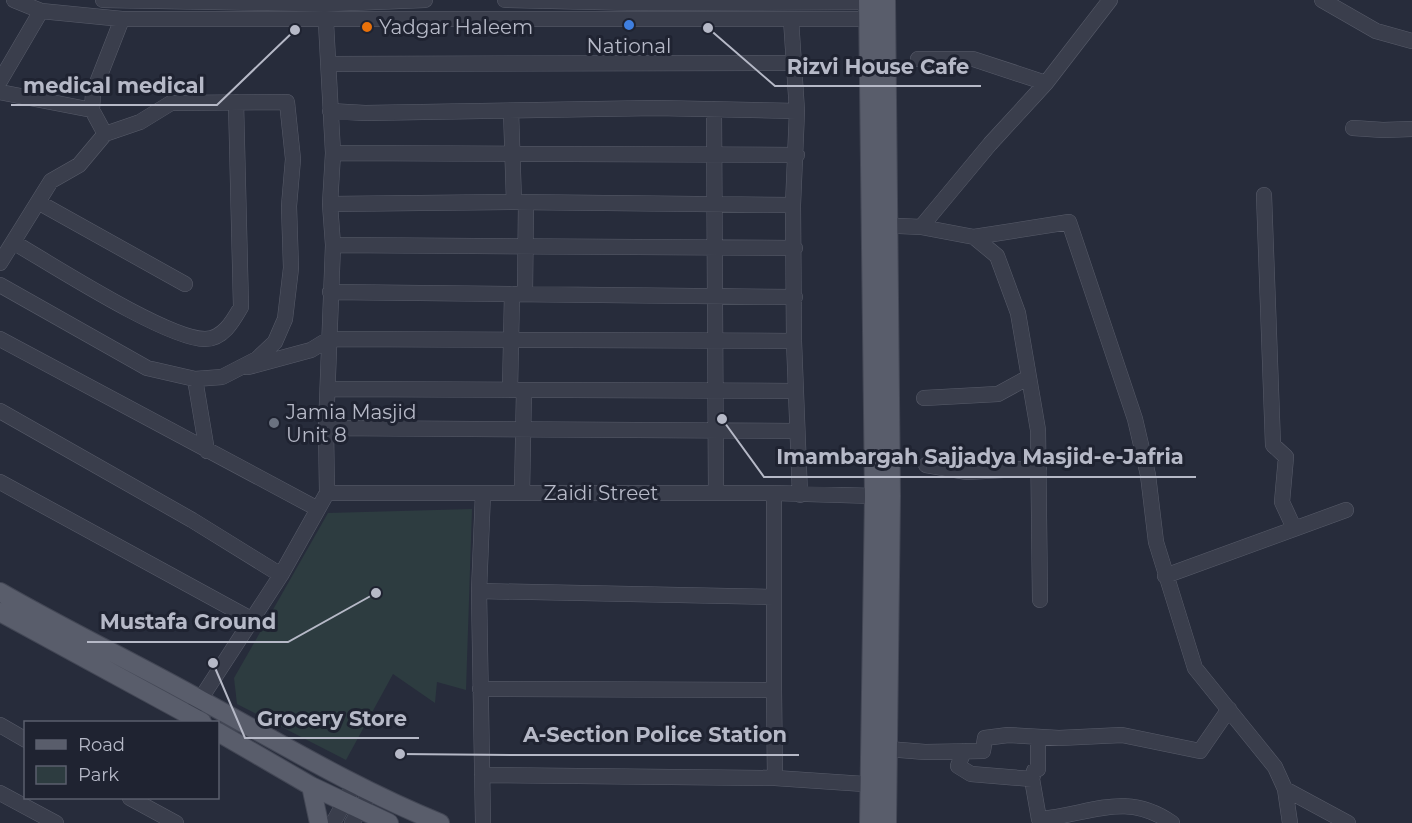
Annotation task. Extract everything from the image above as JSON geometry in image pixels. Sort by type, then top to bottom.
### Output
[{"type":"main road","points":[[877,7],[878,225],[874,496],[879,785],[887,823]]},
{"type":"main road","points":[[869,823],[888,749],[891,496],[878,225]]},
{"type":"main road","points":[[0,592],[201,699],[370,793],[440,823]]},
{"type":"main road","points":[[0,612],[196,719]]},
{"type":"main road","points":[[219,733],[352,812],[389,823]]},
{"type":"main road","points":[[311,786],[318,809],[319,823]]},
{"type":"street","points":[[14,0],[41,11],[122,19],[326,21],[791,19],[877,7]]},
{"type":"street","points":[[102,0],[325,4],[425,0]]},
{"type":"street","points":[[505,0],[772,1],[877,7]]},
{"type":"street","points":[[1322,0],[1376,31],[1412,41]]},
{"type":"street","points":[[212,1],[212,20]]},
{"type":"street","points":[[921,227],[1046,83],[1101,3]]},
{"type":"street","points":[[196,719],[201,699],[281,575],[327,493],[326,428],[333,245],[330,204],[333,153],[325,4]]},
{"type":"street","points":[[0,81],[41,11]]},
{"type":"street","points":[[105,134],[93,110],[93,93],[122,19]]},
{"type":"street","points":[[791,19],[797,111],[793,205],[794,341],[800,495]]},
{"type":"street","points":[[918,59],[973,59],[1046,83]]},
{"type":"street","points":[[328,64],[793,63]]},
{"type":"street","points":[[0,92],[93,110]]},
{"type":"street","points":[[13,242],[128,308],[177,332],[206,339],[227,330],[241,308],[236,102]]},
{"type":"street","points":[[0,263],[51,181],[79,165],[105,134],[140,122],[171,103],[287,102],[293,159],[290,206],[291,268],[285,319],[275,342],[257,359],[222,377],[195,379],[147,368],[0,285]]},
{"type":"street","points":[[330,111],[714,109],[797,111]]},
{"type":"street","points":[[714,109],[716,493]]},
{"type":"street","points":[[511,111],[512,154],[525,246],[511,340],[523,429],[522,493]]},
{"type":"street","points":[[1353,128],[1412,129]]},
{"type":"street","points":[[333,153],[796,155]]},
{"type":"street","points":[[1264,195],[1273,446],[1286,457],[1282,502],[1294,528]]},
{"type":"street","points":[[38,202],[185,284]]},
{"type":"street","points":[[330,204],[520,202],[793,205]]},
{"type":"street","points":[[878,225],[921,227],[974,237],[1069,222],[1135,419],[1148,475],[1156,542],[1195,668],[1275,767],[1285,789],[1290,823]]},
{"type":"street","points":[[974,237],[997,255],[1018,313],[1038,430],[1040,600]]},
{"type":"street","points":[[333,245],[795,248]]},
{"type":"street","points":[[330,292],[795,297]]},
{"type":"street","points":[[0,339],[318,509]]},
{"type":"street","points":[[239,368],[311,350],[329,339],[794,341]]},
{"type":"street","points":[[924,398],[998,394],[1029,377]]},
{"type":"street","points":[[195,379],[207,451]]},
{"type":"street","points":[[328,389],[795,391]]},
{"type":"street","points":[[0,411],[192,520],[281,575]]},
{"type":"street","points":[[326,428],[797,431]]},
{"type":"street","points":[[926,465],[968,472],[1039,468]]},
{"type":"street","points":[[0,482],[251,620]]},
{"type":"street","name":"Zaidi Street","points":[[327,493],[774,493],[874,496]]},
{"type":"street","points":[[483,493],[479,591],[483,823]]},
{"type":"street","points":[[774,493],[775,778]]},
{"type":"street","points":[[1165,576],[1346,510]]},
{"type":"street","points":[[479,591],[774,597]]},
{"type":"street","points":[[480,688],[774,690]]},
{"type":"street","points":[[888,749],[925,752],[983,751],[985,738],[1008,735],[1059,738],[1122,735],[1200,751],[1229,708]]},
{"type":"street","points":[[0,725],[24,739]]},
{"type":"street","points":[[1038,737],[1038,769],[1034,771],[1032,779],[1039,819],[1079,818],[1121,804],[1150,810],[1172,823]]},
{"type":"street","points":[[964,751],[958,766],[970,774],[1032,779]]},
{"type":"street","points":[[482,775],[775,778],[879,785]]},
{"type":"street","points":[[352,812],[354,784]]},
{"type":"street","points":[[1285,789],[1348,823]]},
{"type":"street","points":[[0,793],[57,823]]},
{"type":"street","points":[[333,823],[352,812],[370,793]]},
{"type":"street","points":[[132,799],[177,823]]},
{"type":"green space","points":[[472,509],[466,690],[437,682],[435,703],[393,674],[346,760],[237,704],[234,678],[328,513]]},
{"type":"place","name":"National","points":[[629,25]]},
{"type":"place","name":"Yadgar Haleem","points":[[367,27]]},
{"type":"place","name":"Rizvi House Cafe","points":[[708,28]]},
{"type":"place","name":"medical medical","points":[[295,30]]},
{"type":"place","name":"Imambargah Sajjadya Masjid-e-Jafria","points":[[722,419]]},
{"type":"place","name":"Jamia Masjid Unit 8","points":[[274,423]]},
{"type":"place","name":"Mustafa Ground","points":[[376,593]]},
{"type":"place","name":"Grocery Store","points":[[213,663]]},
{"type":"place","name":"A-Section Police Station","points":[[400,754]]}]
